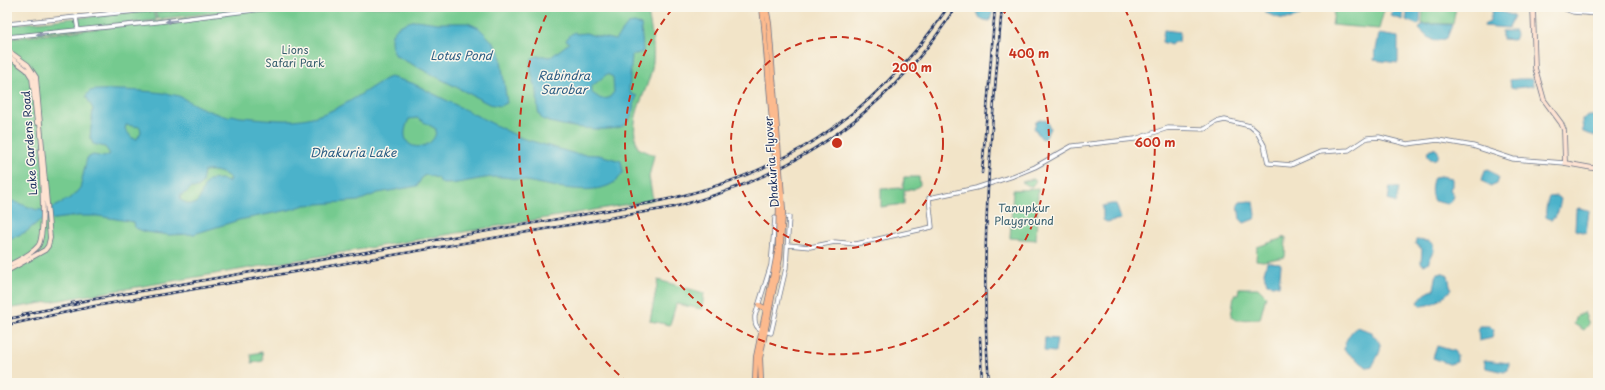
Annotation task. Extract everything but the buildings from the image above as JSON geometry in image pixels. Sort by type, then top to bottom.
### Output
[{"type":"main road","points":[[1532,7],[1535,68],[1544,100],[1561,123],[1564,130],[1565,163],[1598,169]]},
{"type":"main road","name":"Dhakuria Flyover","points":[[764,10],[767,25],[780,204],[778,248],[771,310]]},
{"type":"main road","name":"Lake Gardens Road","points":[[7,50],[28,65],[36,77],[50,242],[43,251],[30,256]]},
{"type":"main road","name":"Lake Gardens Road","points":[[7,55],[27,70],[33,82],[41,155],[43,225],[42,241],[30,256]]},
{"type":"main road","points":[[7,266],[30,256]]},
{"type":"main road","points":[[7,271],[30,256]]},
{"type":"main road","points":[[759,305],[771,310]]},
{"type":"main road","points":[[755,383],[755,364],[761,330],[771,310]]},
{"type":"main road","points":[[760,383],[760,358],[768,332],[771,310]]},
{"type":"street","points":[[7,24],[177,7]]},
{"type":"street","points":[[241,7],[241,12]]},
{"type":"street","points":[[7,37],[280,7]]},
{"type":"street","points":[[1560,7],[1574,12],[1598,14]]},
{"type":"street","points":[[76,17],[78,30]]},
{"type":"street","points":[[788,245],[810,248],[835,242],[856,244],[932,227],[929,198],[987,184],[1034,167],[1072,146],[1135,139],[1168,128],[1205,129],[1216,122],[1225,120],[1252,127],[1257,132],[1264,145],[1268,163],[1290,165],[1320,152],[1349,150],[1367,138],[1379,137],[1407,144],[1438,140],[1471,145],[1513,159],[1565,163]]},
{"type":"street","points":[[768,332],[761,330],[754,324],[771,265],[775,218],[789,216],[786,268],[771,310]]},
{"type":"green space","points":[[186,7],[271,7],[157,19],[155,10]]},
{"type":"green space","name":"Lions Safari Park","points":[[283,7],[647,7],[653,42],[653,62],[651,74],[636,115],[635,136],[638,148],[654,155],[649,177],[653,200],[7,309],[7,39]]},
{"type":"green space","points":[[1335,7],[1385,7],[1379,29],[1332,25]]},
{"type":"green space","points":[[1423,7],[1456,7],[1453,24],[1422,24]]},
{"type":"green space","points":[[153,10],[156,20],[7,37],[7,25]]},
{"type":"green space","points":[[904,177],[919,177],[920,185],[914,189],[904,190],[904,204],[881,207],[881,189],[903,188]]},
{"type":"green space","points":[[1033,179],[1036,181],[1031,187],[1022,182]]},
{"type":"green space","name":"Tanupkur Playground","points":[[1038,189],[1036,240],[1010,238],[1013,190]]},
{"type":"green space","points":[[1286,237],[1285,257],[1263,261],[1256,260],[1257,247]]},
{"type":"green space","points":[[658,280],[704,293],[702,309],[676,304],[670,325],[650,321]]},
{"type":"green space","points":[[1239,288],[1258,288],[1266,296],[1260,319],[1236,320],[1231,317],[1234,295],[1238,295]]},
{"type":"green space","points":[[1584,312],[1589,324],[1584,330],[1574,324],[1577,316]]},
{"type":"green space","points":[[262,352],[263,361],[252,363],[251,354]]},
{"type":"water","points":[[975,7],[994,7],[990,21],[980,19]]},
{"type":"water","points":[[1266,7],[1301,7],[1300,15],[1287,19],[1279,18],[1266,13]]},
{"type":"water","points":[[1394,7],[1404,7],[1403,20],[1391,16]]},
{"type":"water","points":[[1408,7],[1421,7],[1420,22],[1418,25],[1406,20]]},
{"type":"water","points":[[1493,9],[1514,16],[1508,28],[1484,26],[1485,23],[1489,23]]},
{"type":"water","name":"Lotus Pond","points":[[416,20],[438,23],[468,23],[479,28],[493,42],[500,53],[507,103],[500,106],[489,104],[396,56],[391,42],[394,32],[402,25]]},
{"type":"water","name":"Rabindra Sarobar","points":[[634,23],[641,25],[643,52],[632,55],[629,89],[631,94],[637,96],[629,121],[620,127],[598,129],[571,127],[542,119],[538,110],[537,92],[530,66],[533,58],[540,56],[551,57],[569,43],[566,40],[575,32],[576,34],[586,33],[615,40],[628,24]],"holes":[[[607,74],[613,77],[614,92],[609,98],[601,99],[592,93],[591,87]]]},
{"type":"water","points":[[1422,25],[1452,25],[1447,38],[1435,40],[1425,35],[1419,29]]},
{"type":"water","points":[[1164,30],[1180,32],[1179,42],[1174,42],[1171,45],[1162,42]]},
{"type":"water","points":[[1502,31],[1515,31],[1516,35],[1514,40],[1502,39]]},
{"type":"water","points":[[1379,34],[1398,37],[1398,63],[1374,60]]},
{"type":"water","name":"Dhakuria Lake","points":[[390,77],[412,83],[521,138],[576,154],[599,155],[621,161],[623,172],[614,182],[601,188],[585,189],[549,186],[502,177],[444,184],[437,178],[427,175],[423,176],[417,186],[378,193],[358,201],[305,205],[289,210],[239,220],[194,234],[169,235],[146,232],[135,228],[134,222],[98,216],[78,216],[39,221],[26,232],[7,240],[7,199],[37,210],[50,209],[72,197],[80,188],[87,158],[93,155],[104,157],[110,154],[105,147],[93,144],[90,137],[93,109],[86,96],[90,91],[121,90],[164,93],[181,97],[204,109],[229,117],[232,115],[271,120],[294,120],[313,117],[335,109]],"holes":[[[417,118],[436,129],[434,137],[430,143],[423,146],[410,144],[406,139],[405,131],[409,119]],[[126,125],[140,127],[141,132],[137,139],[132,138],[125,129]],[[204,171],[223,173],[230,179],[228,182],[221,179],[209,180],[195,204],[189,204],[180,200],[181,195],[191,188],[198,188],[202,183]]]},
{"type":"water","points":[[1532,79],[1533,86],[1511,87],[1510,80]]},
{"type":"water","points":[[1589,116],[1598,116],[1598,132],[1595,136],[1583,132],[1582,120]]},
{"type":"water","points":[[1041,119],[1047,121],[1050,128],[1045,139],[1041,138],[1034,128],[1036,122]]},
{"type":"water","points":[[1433,148],[1437,150],[1439,154],[1437,158],[1433,160],[1429,158],[1427,154],[1429,150]]},
{"type":"water","points":[[1489,169],[1499,178],[1497,184],[1490,187],[1482,180],[1485,170]]},
{"type":"water","points":[[1441,176],[1452,178],[1452,186],[1450,189],[1454,196],[1452,201],[1447,204],[1434,201],[1431,192],[1434,177]]},
{"type":"water","points":[[1390,187],[1399,188],[1396,203],[1388,200]]},
{"type":"water","points":[[1556,196],[1561,199],[1560,205],[1557,214],[1551,220],[1546,217],[1547,204],[1549,197]]},
{"type":"water","points":[[1240,202],[1254,202],[1256,215],[1254,219],[1244,223],[1240,219],[1238,205]]},
{"type":"water","points":[[1116,204],[1121,219],[1107,222],[1103,220],[1103,206]]},
{"type":"water","points":[[1578,208],[1589,210],[1586,233],[1575,230],[1576,211]]},
{"type":"water","points":[[1416,240],[1428,241],[1433,244],[1434,251],[1428,263],[1424,265],[1421,263],[1422,249],[1415,244]]},
{"type":"water","points":[[1267,262],[1280,263],[1281,265],[1279,286],[1267,284],[1264,273]]},
{"type":"water","points":[[1437,273],[1444,273],[1448,276],[1451,289],[1438,301],[1421,306],[1418,302],[1425,294],[1434,289]]},
{"type":"water","points":[[1480,326],[1490,326],[1494,330],[1492,338],[1479,341],[1478,330]]},
{"type":"water","points":[[1357,327],[1372,332],[1373,336],[1380,343],[1379,354],[1372,367],[1368,368],[1344,350],[1348,337]]},
{"type":"water","points":[[1045,338],[1057,339],[1055,352],[1044,351]]},
{"type":"water","points":[[1437,346],[1454,351],[1457,355],[1457,362],[1449,364],[1433,358]]},
{"type":"water","points":[[1484,360],[1509,363],[1508,370],[1504,372],[1486,368]]},
{"type":"railway","points":[[72,303],[644,204],[692,193],[737,179],[779,160],[817,138],[853,112],[887,82],[919,47],[948,7]]},
{"type":"railway","points":[[7,325],[95,306],[674,207],[718,194],[759,178],[798,158],[835,135],[869,109],[901,78],[930,45],[956,7]]},
{"type":"railway","points":[[982,173],[995,7]]},
{"type":"railway","points":[[989,383],[986,336],[986,242],[990,148],[1002,7]]},
{"type":"railway","points":[[23,314],[78,304]]},
{"type":"railway","points":[[7,319],[29,315]]},
{"type":"railway","points":[[980,337],[982,383]]}]
